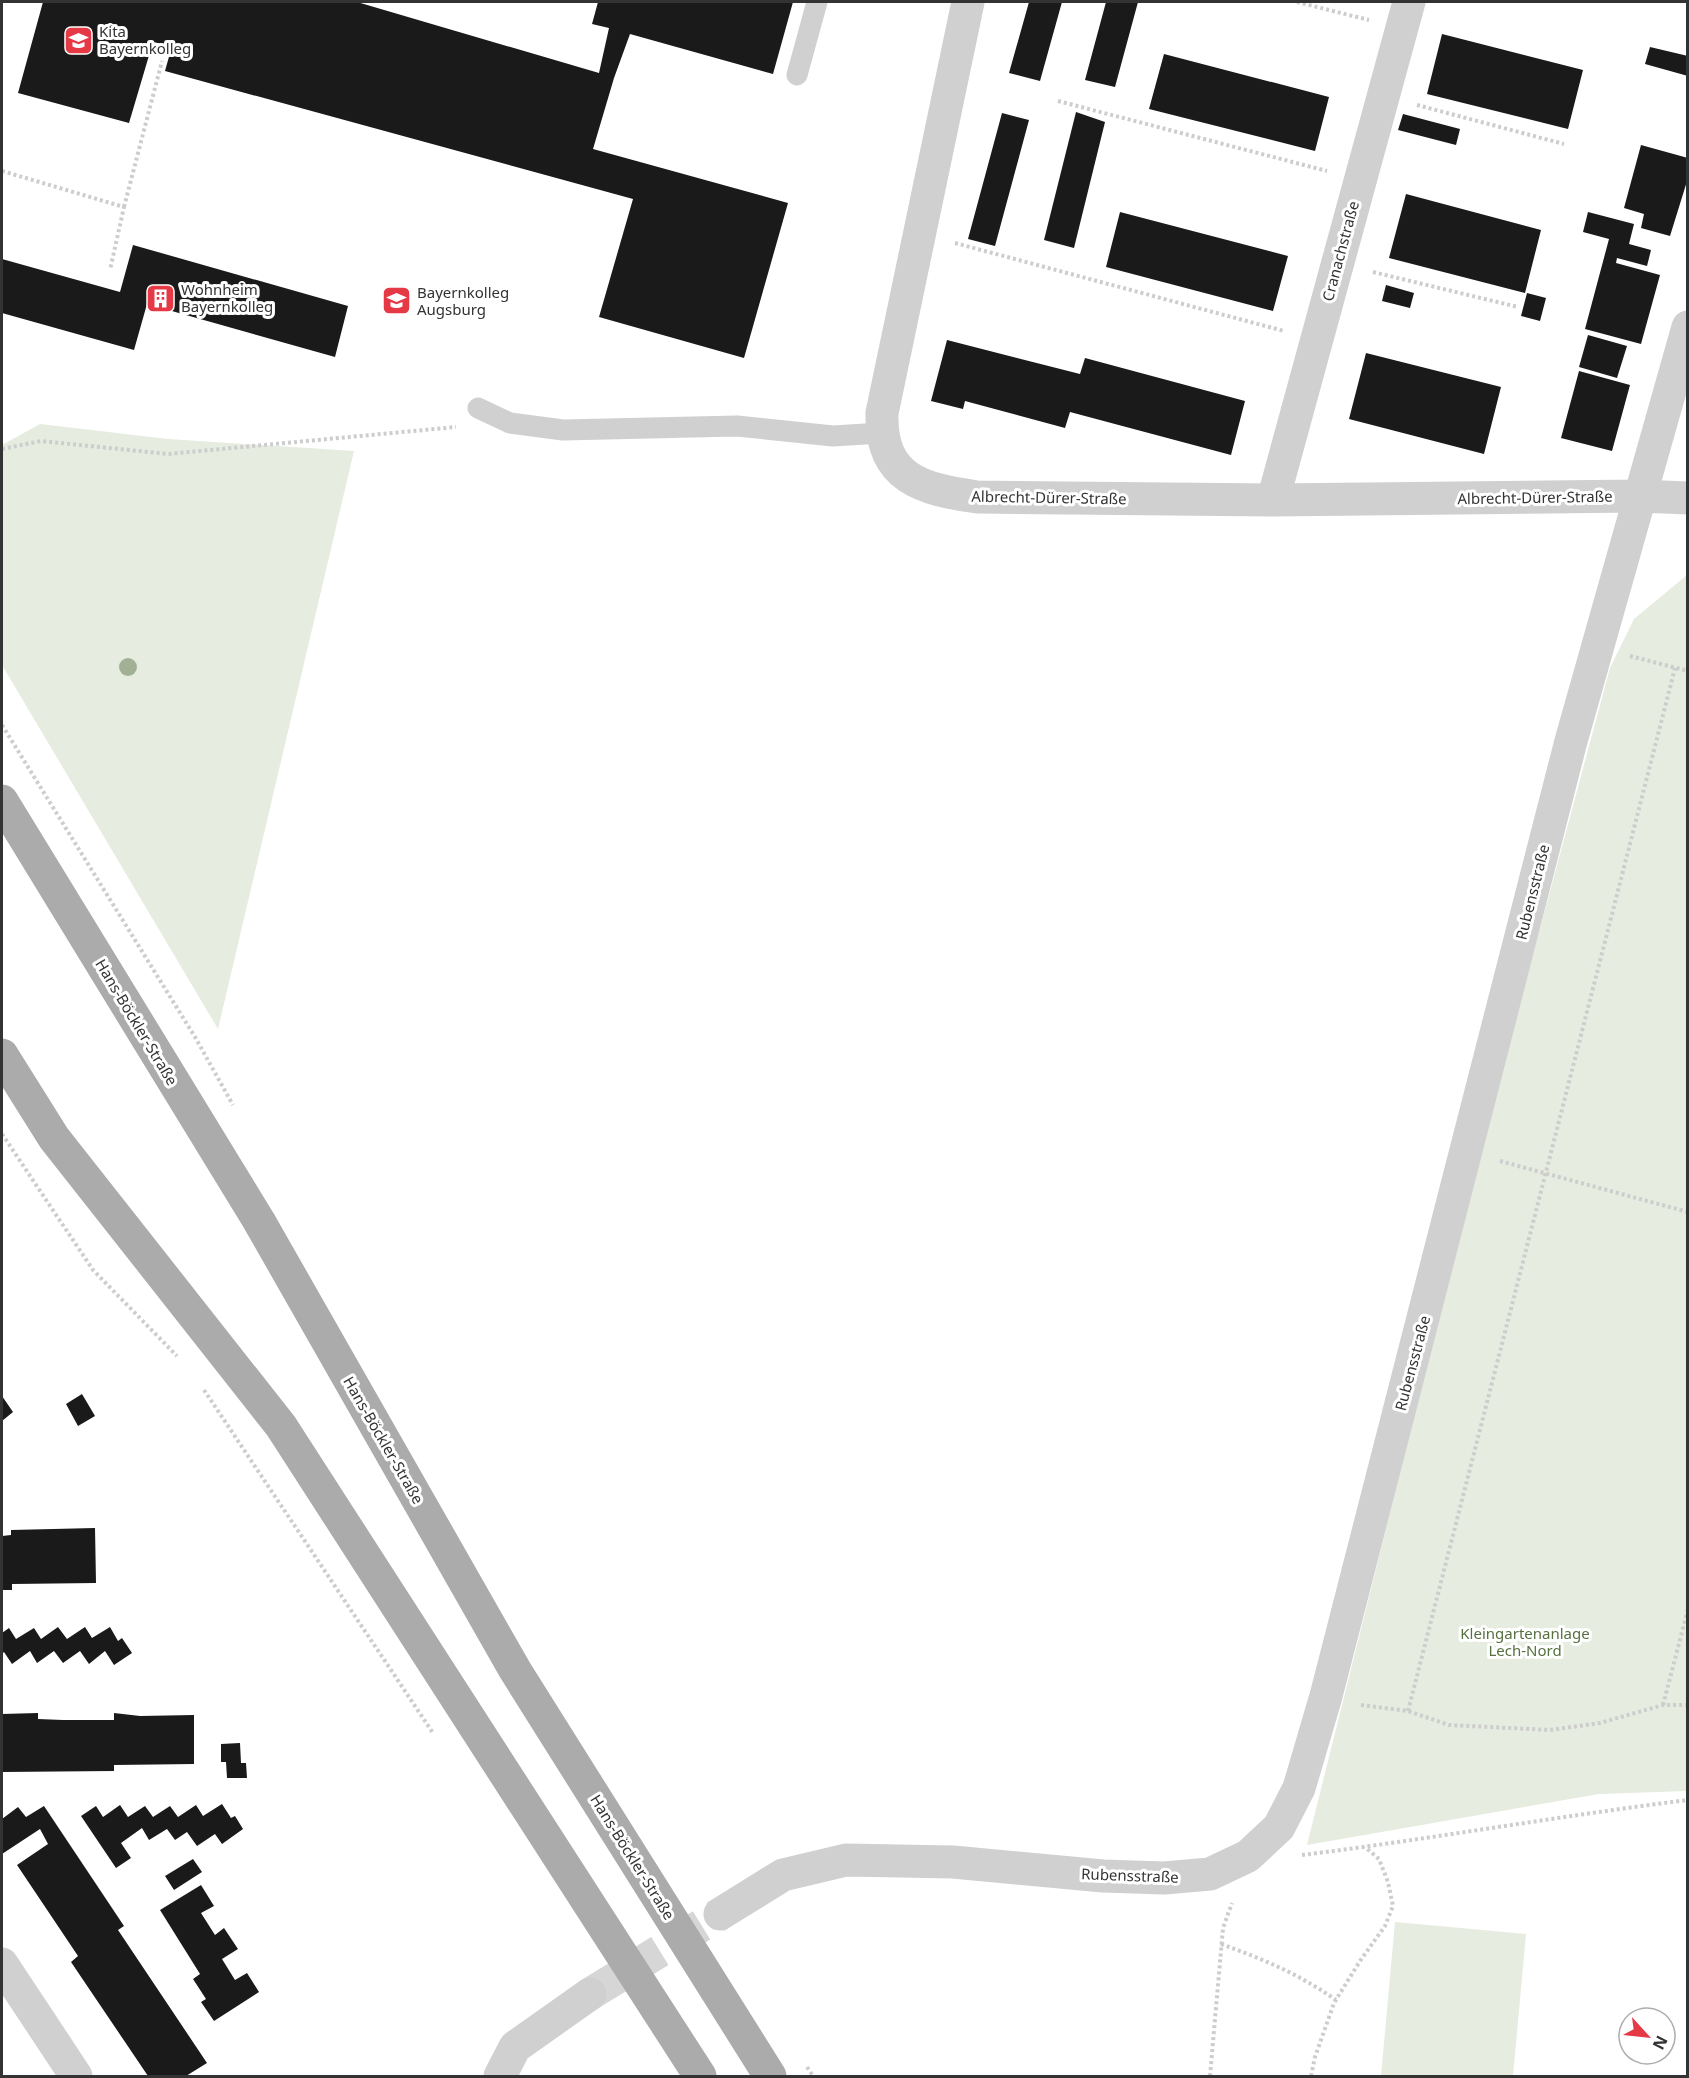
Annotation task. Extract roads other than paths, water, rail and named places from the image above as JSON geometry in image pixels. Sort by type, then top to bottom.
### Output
[{"type":"main road","name":"Hans-Böckler-Straße","points":[[2,801],[259,1221],[516,1670],[770,2076]]},
{"type":"main road","points":[[2,1055],[54,1138],[281,1426],[700,2076]]},
{"type":"street","name":"Albrecht-Dürer-Straße","points":[[969,2],[882,413],[881,433],[895,466],[912,481],[943,492],[977,497],[1272,500],[1639,496],[1688,498]]},
{"type":"street","name":"Cranachstraße","points":[[1272,500],[1405,15]]},
{"type":"street","name":"Rubensstraße","points":[[720,1914],[783,1875],[846,1860],[953,1862],[1103,1876],[1164,1878],[1210,1874],[1248,1856],[1279,1827],[1299,1788],[1326,1695],[1571,741],[1688,327]]},
{"type":"street","points":[[2,1964],[76,2076]]},
{"type":"street","points":[[500,2076],[515,2047],[590,1994]]},
{"type":"lane","points":[[797,75],[817,2]]},
{"type":"lane","points":[[478,408],[510,423],[563,430],[736,426],[833,436],[881,433]]},
{"type":"tunnel","points":[[590,1994],[720,1914]]},
{"type":"place","name":"Kita Bayernkolleg","points":[[78,40]]},
{"type":"place","name":"Wohnheim Bayernkolleg","points":[[160,298]]},
{"type":"place","name":"Bayernkolleg Augsburg","points":[[396,301]]},
{"type":"park label","name":"Kleingartenanlage Lech-Nord","points":[[1525,1642]]}]
